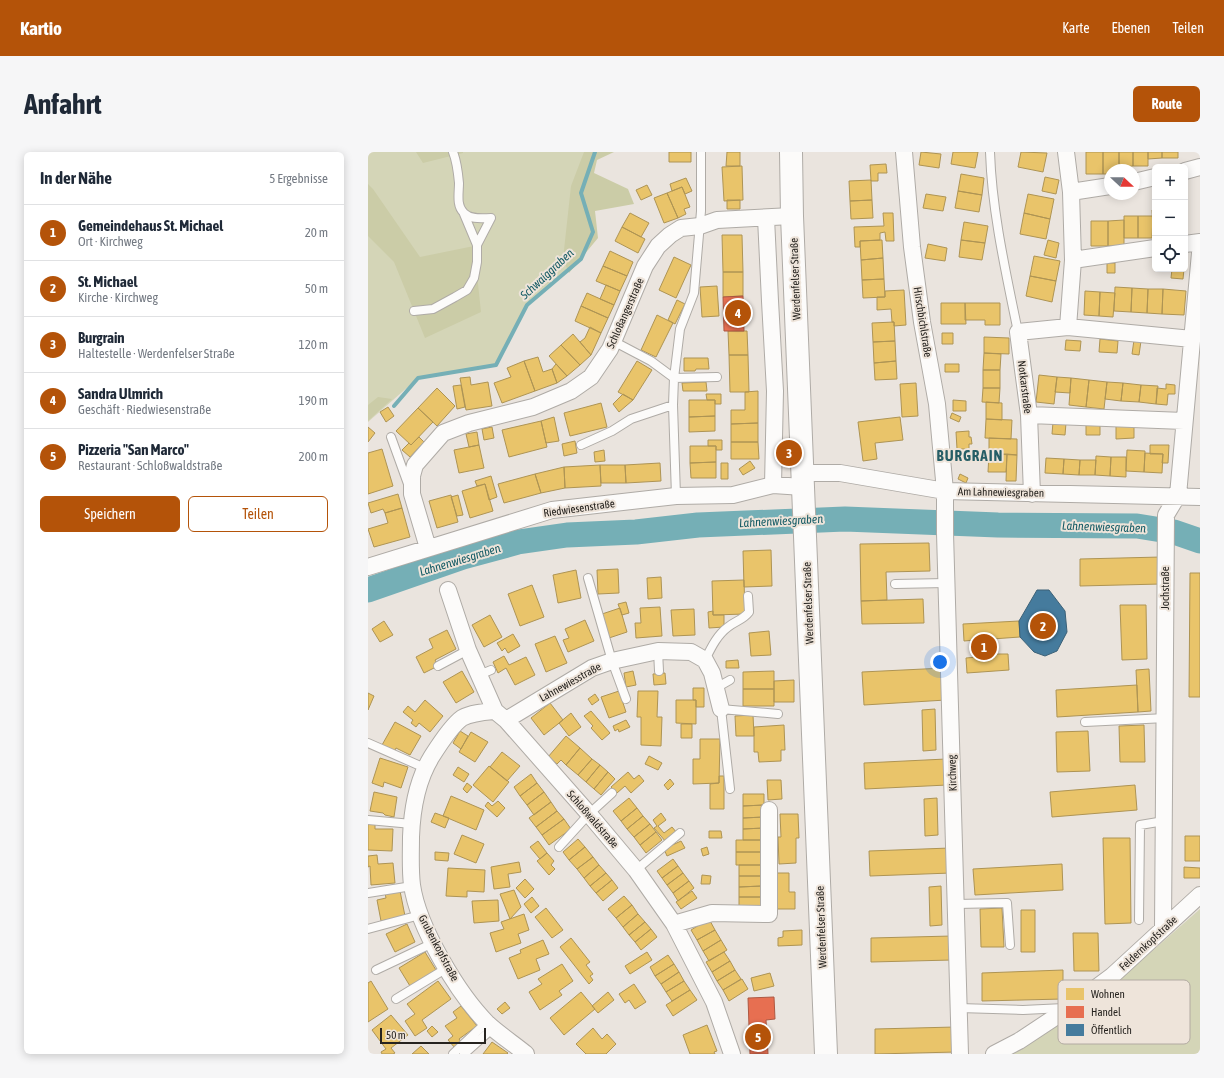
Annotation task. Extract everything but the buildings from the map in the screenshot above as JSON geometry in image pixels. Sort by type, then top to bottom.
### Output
[{"type":"street","name":"Werdenfelser Straße","points":[[791,152],[792,216],[826,1054]]},
{"type":"street","name":"Hirschbichlstraße","points":[[904,152],[912,247],[922,322],[937,404],[945,491]]},
{"type":"street","points":[[1066,152],[1070,192],[1073,260],[1068,327]]},
{"type":"street","points":[[1188,170],[1200,167]]},
{"type":"street","points":[[1140,181],[1152,178]]},
{"type":"street","points":[[1070,192],[1104,187]]},
{"type":"street","name":"Schloßangerstraße","points":[[428,548],[412,494],[412,476],[415,465],[443,433],[469,423],[520,411],[571,391],[591,377],[610,349],[646,266],[658,246],[670,235],[681,228],[700,226],[717,220],[792,216]]},
{"type":"street","points":[[766,218],[775,391],[773,485]]},
{"type":"street","points":[[1188,244],[1200,242]]},
{"type":"street","points":[[1073,260],[1152,248]]},
{"type":"street","name":"Jochstraße","points":[[1163,928],[1166,718],[1166,515],[1178,495],[1192,339],[1198,310],[1200,253]]},
{"type":"street","points":[[1018,332],[1068,327],[1192,339]]},
{"type":"street","name":"Notkarstraße","points":[[1018,332],[1029,415],[1032,494]]},
{"type":"street","points":[[1029,415],[1184,421]]},
{"type":"street","name":"Am Lahnewiesgraben","points":[[803,480],[840,473],[945,491],[1032,494],[1200,496]]},
{"type":"street","name":"Riedwiesenstraße","points":[[368,567],[552,510],[676,496],[734,495],[773,485],[803,480]]},
{"type":"street","name":"Kirchweg","points":[[945,491],[946,583],[960,1054]]},
{"type":"street","name":"Schloßwaldstraße","points":[[448,590],[468,650],[485,673],[500,716],[589,814],[636,870],[674,924],[714,1002],[732,1054]]},
{"type":"street","name":"Lahnewiesstraße","points":[[500,716],[592,668],[612,660],[658,651],[691,652],[704,660]]},
{"type":"street","points":[[704,660],[712,673],[723,684],[720,709]]},
{"type":"street","name":"Grubenkopfstraße","points":[[500,716],[481,712],[462,718],[444,738],[425,768],[412,810],[412,886],[420,915],[433,943],[463,994],[490,1025],[526,1054]]},
{"type":"street","points":[[674,924],[712,913],[770,914],[769,810]]},
{"type":"street","name":"Feldernkopfstraße","points":[[1106,980],[1200,895]]},
{"type":"street","name":"Feldernkopfstraße","points":[[994,1054],[1019,1041],[1058,1015]]},
{"type":"lane","points":[[414,311],[434,309],[466,290],[474,278],[477,262],[477,244],[459,205],[459,183],[456,160],[453,152]]},
{"type":"lane","points":[[676,496],[673,406],[674,378],[680,329],[694,293],[700,226],[701,152]]},
{"type":"lane","points":[[990,152],[990,167],[1000,242],[1018,332]]},
{"type":"lane","points":[[464,214],[474,218],[491,218],[477,244]]},
{"type":"lane","points":[[613,341],[651,361],[674,378],[717,376]]},
{"type":"lane","points":[[581,445],[612,431],[631,419],[673,406]]},
{"type":"lane","points":[[391,438],[412,494]]},
{"type":"lane","points":[[588,578],[612,660],[626,699]]},
{"type":"lane","points":[[895,584],[946,583]]},
{"type":"lane","points":[[704,660],[718,637],[728,627],[744,618],[748,612],[748,596]]},
{"type":"lane","points":[[438,666],[468,650]]},
{"type":"lane","points":[[658,651],[659,671]]},
{"type":"lane","points":[[730,789],[720,709],[778,714]]},
{"type":"lane","points":[[1085,722],[1166,718]]},
{"type":"lane","points":[[368,743],[425,768]]},
{"type":"lane","points":[[559,847],[589,814],[612,793]]},
{"type":"lane","points":[[368,820],[412,824]]},
{"type":"lane","points":[[1139,920],[1140,825],[1164,821]]},
{"type":"lane","points":[[636,870],[680,833]]},
{"type":"lane","points":[[368,893],[412,886]]},
{"type":"lane","points":[[956,904],[1007,903],[1010,945]]},
{"type":"lane","points":[[368,929],[420,915]]},
{"type":"lane","points":[[376,970],[433,943]]},
{"type":"lane","points":[[396,999],[447,968]]},
{"type":"lane","points":[[959,1008],[1023,1010],[1058,1008]]},
{"type":"lane","points":[[453,1054],[490,1025]]},
{"type":"lane","points":[[464,1054],[490,1025]]},
{"type":"green space","points":[[368,152],[594,152],[581,259],[526,305],[495,364],[418,378],[368,422]]},
{"type":"green space","points":[[416,152],[463,152],[463,153],[423,163]]},
{"type":"green space","points":[[584,152],[614,152],[597,160],[594,173],[628,189],[634,204],[595,211],[598,238],[569,273],[563,259],[571,186]]},
{"type":"green space","points":[[368,184],[420,257],[474,246],[481,312],[425,338],[394,262],[368,236]]},
{"type":"green space","points":[[378,397],[392,399],[368,421],[368,405]]},
{"type":"green space","points":[[1200,909],[1200,1054],[1010,1054],[1058,1021],[1058,1044],[1190,1044],[1190,980],[1118,980]]},
{"type":"waterway","name":"Schwaiggraben","points":[[394,406],[418,378],[496,365],[527,305],[581,259],[593,232],[581,193],[595,152]]},
{"type":"waterway","name":"Lahnenwiesgraben","points":[[368,590],[463,557],[518,542],[567,535],[636,532],[698,525],[845,519],[998,525],[1137,526],[1174,532],[1200,541]]},
{"type":"place","name":"Sandra Ulmrich","points":[[738,313]]},
{"type":"place","name":"Burgrain","points":[[789,453]]},
{"type":"place","name":"St. Michael","points":[[1043,626]]},
{"type":"place","name":"Gemeindehaus St. Michael","points":[[984,647]]},
{"type":"place","name":"Pizzeria \"San Marco\"","points":[[758,1037]]},
{"type":"district","name":"BURGRAIN","points":[[970,455]]}]
